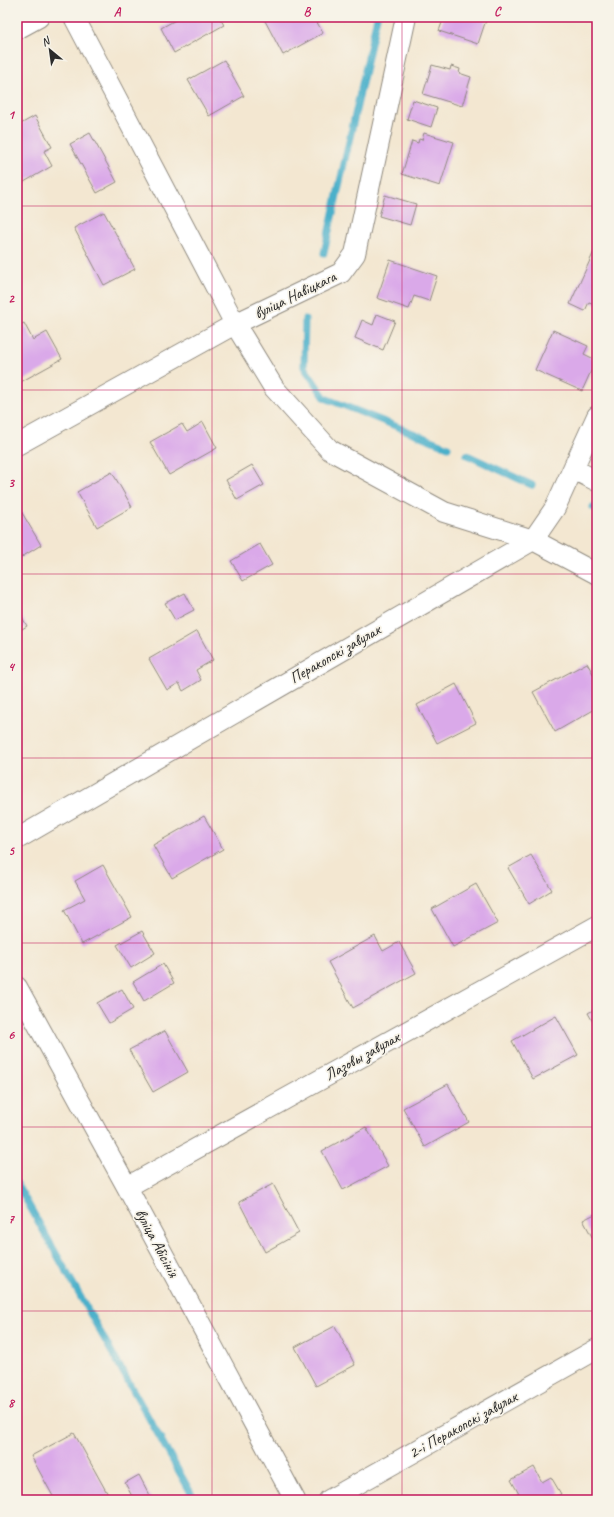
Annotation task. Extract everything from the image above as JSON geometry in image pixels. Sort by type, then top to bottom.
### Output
[{"type":"street","points":[[17,29],[39,17]]},
{"type":"street","points":[[74,17],[235,324],[274,388],[330,450],[444,512],[532,540],[597,574]]},
{"type":"street","name":"вуліца Навіцкага","points":[[17,444],[235,324],[341,273],[355,254],[406,17]]},
{"type":"street","name":"Перакопскі завулак","points":[[17,839],[532,540],[555,508],[597,416]]},
{"type":"street","points":[[573,469],[597,481]]},
{"type":"street","name":"Лазовы завулак","points":[[128,1187],[597,926]]},
{"type":"street","name":"вуліца Абісінія","points":[[17,987],[128,1187],[295,1500]]},
{"type":"street","name":"2-і Перакопскі завулак","points":[[329,1500],[597,1349]]},
{"type":"building","points":[[181,17],[219,17],[224,25],[174,53],[161,28]]},
{"type":"building","points":[[263,17],[314,17],[323,33],[283,55]]},
{"type":"building","points":[[444,17],[487,17],[478,44],[439,31]]},
{"type":"building","points":[[224,60],[244,96],[209,116],[188,80]]},
{"type":"building","points":[[432,65],[450,70],[451,66],[460,69],[459,73],[471,77],[462,106],[423,94]]},
{"type":"building","points":[[413,100],[437,108],[431,127],[407,119]]},
{"type":"building","points":[[35,116],[52,147],[44,151],[52,166],[17,186],[17,126]]},
{"type":"building","points":[[90,133],[117,182],[97,193],[70,144]]},
{"type":"building","points":[[424,133],[454,142],[440,186],[402,174],[412,141],[418,143],[419,139],[422,140]]},
{"type":"building","points":[[385,195],[416,204],[410,225],[379,216]]},
{"type":"building","points":[[104,212],[135,269],[104,285],[74,228]]},
{"type":"building","points":[[597,245],[597,305],[589,302],[585,311],[570,304]]},
{"type":"building","points":[[390,260],[437,276],[429,301],[414,296],[409,309],[377,298]]},
{"type":"building","points":[[377,314],[395,321],[383,350],[355,338],[362,320],[373,325]]},
{"type":"building","points":[[24,323],[33,340],[47,332],[62,359],[17,384],[17,326]]},
{"type":"building","points":[[553,330],[588,346],[584,354],[596,360],[582,391],[535,370]]},
{"type":"building","points":[[203,422],[217,448],[169,475],[150,442],[182,424],[187,432]]},
{"type":"building","points":[[252,465],[264,485],[237,500],[226,480]]},
{"type":"building","points":[[112,472],[132,507],[97,527],[77,492]]},
{"type":"building","points":[[21,511],[41,545],[17,560],[17,513]]},
{"type":"building","points":[[260,544],[272,565],[243,581],[231,561]]},
{"type":"building","points":[[185,593],[194,610],[175,620],[165,603]]},
{"type":"building","points":[[17,608],[27,626],[17,632]]},
{"type":"building","points":[[197,631],[213,660],[196,670],[201,680],[183,691],[179,683],[167,690],[149,659]]},
{"type":"building","points":[[587,663],[597,681],[597,708],[555,732],[533,692]]},
{"type":"building","points":[[456,684],[476,723],[437,743],[417,705]]},
{"type":"building","points":[[204,816],[223,849],[172,878],[153,845]]},
{"type":"building","points":[[531,855],[552,890],[529,904],[508,868]]},
{"type":"building","points":[[103,865],[132,917],[82,944],[64,910],[85,899],[75,881]]},
{"type":"building","points":[[476,884],[498,923],[453,947],[432,909]]},
{"type":"building","points":[[142,931],[155,953],[131,968],[117,945]]},
{"type":"building","points":[[375,936],[383,951],[399,942],[416,973],[353,1008],[328,962]]},
{"type":"building","points":[[163,964],[174,983],[144,1001],[133,982]]},
{"type":"building","points":[[122,989],[133,1009],[109,1023],[97,1003]]},
{"type":"building","points":[[597,1008],[597,1029],[588,1013]]},
{"type":"building","points":[[556,1016],[578,1055],[533,1079],[512,1041]]},
{"type":"building","points":[[165,1031],[188,1072],[153,1092],[129,1050]]},
{"type":"building","points":[[448,1084],[469,1122],[425,1147],[403,1108]]},
{"type":"building","points":[[366,1127],[388,1166],[343,1190],[322,1151]]},
{"type":"building","points":[[273,1184],[299,1233],[265,1252],[239,1202]]},
{"type":"building","points":[[597,1213],[597,1246],[583,1220]]},
{"type":"building","points":[[335,1326],[355,1365],[316,1386],[295,1347]]},
{"type":"building","points":[[74,1433],[111,1500],[55,1500],[31,1456]]},
{"type":"building","points":[[534,1467],[542,1482],[551,1477],[561,1494],[550,1500],[513,1500],[512,1498],[519,1494],[511,1480]]},
{"type":"building","points":[[139,1475],[152,1500],[134,1500],[125,1483]]},
{"type":"waterway","points":[[324,253],[377,17]]},
{"type":"waterway","points":[[305,319],[304,367],[325,398],[448,447]]},
{"type":"waterway","points":[[467,455],[532,485]]},
{"type":"waterway","points":[[593,507],[597,509]]},
{"type":"waterway","points":[[17,1184],[195,1500]]}]
